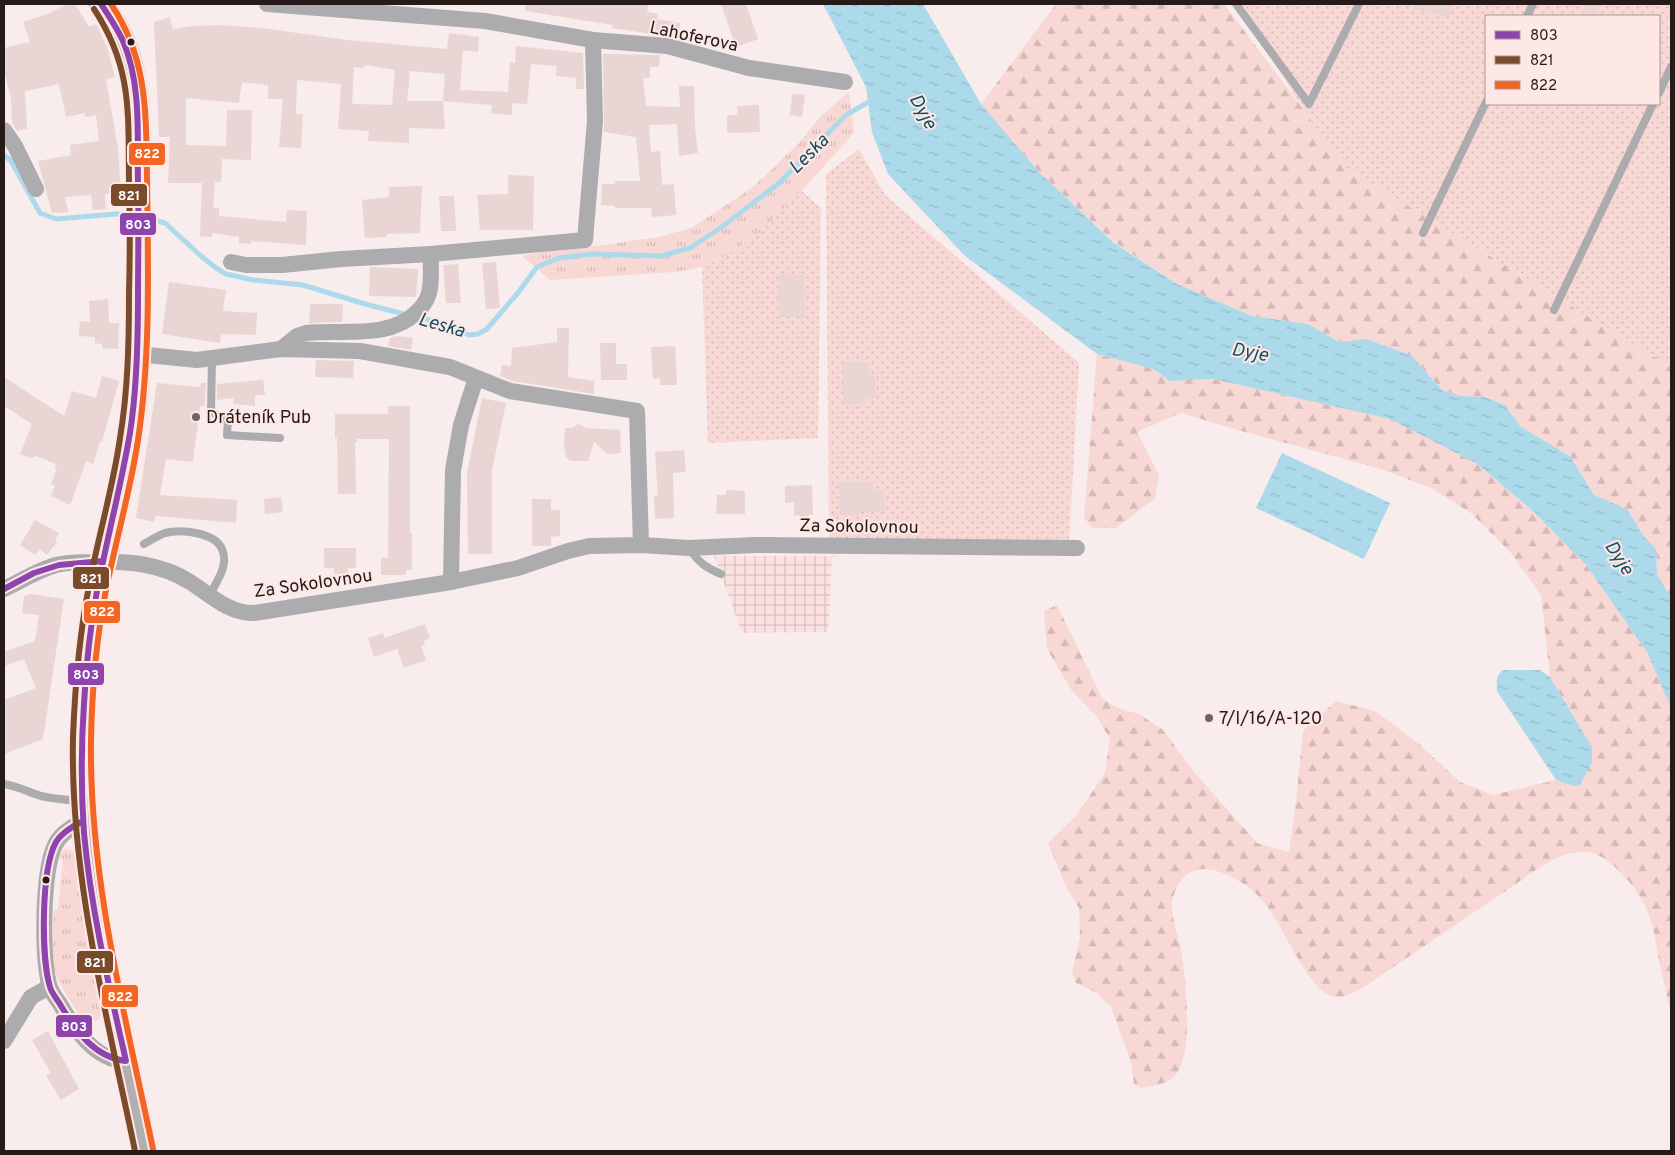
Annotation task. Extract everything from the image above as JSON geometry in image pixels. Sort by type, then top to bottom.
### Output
[{"type":"main road","points":[[104,5],[121,36],[134,76],[137,98],[139,217],[138,354],[129,437],[92,619],[83,702],[83,811],[87,862],[97,922],[144,1151]]},
{"type":"street","name":"Lahoferova","points":[[267,4],[485,21],[593,40],[667,46],[749,68],[845,82]]},
{"type":"street","points":[[230,262],[246,265],[282,265],[584,240],[595,121],[593,40]]},
{"type":"street","points":[[4,130],[15,146],[36,189]]},
{"type":"street","points":[[281,349],[297,336],[306,333],[385,329],[400,324],[414,314],[426,301],[430,291],[431,254]]},
{"type":"street","points":[[138,354],[189,359],[212,359],[281,349],[360,351],[445,365],[510,392],[637,411],[641,546]]},
{"type":"street","points":[[451,582],[453,470],[461,425],[476,378]]},
{"type":"street","name":"Za Sokolovnou","points":[[4,589],[40,571],[57,565],[103,561],[132,562],[172,572],[233,609],[245,613],[254,613],[451,582],[518,568],[589,546],[690,548],[755,545],[1077,548]]},
{"type":"street","points":[[83,811],[57,841],[53,850],[47,882],[44,924],[49,987],[88,1044],[113,1059],[126,1061]]},
{"type":"street","points":[[4,1041],[31,997],[49,987]]},
{"type":"lane","points":[[1236,4],[1309,104],[1359,4]]},
{"type":"lane","points":[[1660,91],[1671,67]]},
{"type":"lane","points":[[1423,233],[1485,104]]},
{"type":"lane","points":[[1554,310],[1653,105]]},
{"type":"lane","points":[[212,359],[211,412],[228,420],[227,435],[280,438]]},
{"type":"lane","points":[[144,544],[157,536],[172,532],[194,533],[213,539],[223,550],[224,557],[221,573],[210,595]]},
{"type":"lane","points":[[690,548],[697,560],[706,567],[721,574]]},
{"type":"lane","points":[[4,784],[16,786],[40,795],[66,800],[83,811]]},
{"type":"shaded area","points":[[714,556],[838,556],[832,558],[828,632],[742,633]]},
{"type":"green space","points":[[1056,4],[1224,4],[1348,169],[1671,367],[1671,598],[1657,574],[1656,549],[1643,535],[1627,510],[1594,495],[1571,457],[1520,426],[1505,405],[1484,397],[1460,396],[1442,390],[1411,355],[1366,339],[1339,342],[1308,324],[1252,316],[1177,284],[1114,242],[1039,172],[981,104]]},
{"type":"green space","points":[[1237,4],[1671,4],[1671,367],[1348,169],[1307,115]]},
{"type":"green space","points":[[849,92],[854,133],[762,231],[730,254],[702,267],[675,272],[550,280],[522,256],[558,248],[596,246],[659,237],[691,228],[752,188],[799,143],[821,116]]},
{"type":"green space","points":[[859,149],[885,195],[1079,363],[1069,542],[829,540],[826,174]]},
{"type":"green space","points":[[801,190],[821,208],[818,438],[708,443],[702,267],[730,254],[762,231]]},
{"type":"green space","points":[[1097,354],[1153,369],[1170,381],[1213,379],[1390,419],[1476,463],[1534,512],[1586,565],[1647,652],[1671,708],[1671,1014],[1652,926],[1643,901],[1633,886],[1617,869],[1608,861],[1591,853],[1573,853],[1545,864],[1364,987],[1340,997],[1326,993],[1315,984],[1270,910],[1254,892],[1221,872],[1198,869],[1189,873],[1182,880],[1176,889],[1172,904],[1173,919],[1181,949],[1185,979],[1187,1019],[1184,1057],[1178,1071],[1167,1082],[1141,1088],[1134,1084],[1131,1062],[1111,1007],[1097,993],[1076,983],[1072,973],[1080,937],[1079,908],[1067,889],[1048,843],[1076,816],[1105,773],[1110,739],[1097,717],[1072,691],[1047,649],[1044,611],[1057,605],[1102,698],[1117,708],[1139,714],[1163,730],[1194,772],[1257,843],[1289,852],[1303,731],[1336,701],[1375,711],[1419,744],[1460,782],[1493,795],[1556,780],[1573,786],[1592,747],[1550,677],[1541,595],[1511,553],[1471,513],[1431,488],[1381,469],[1181,413],[1137,432],[1159,475],[1155,498],[1116,528],[1093,528],[1084,518]]},
{"type":"green space","points":[[65,849],[72,850],[75,856],[103,1012],[99,1019],[92,1023],[81,1018],[71,1003],[57,977],[53,962],[54,910],[58,909],[63,860],[59,859],[62,851]]},
{"type":"water","name":"Dyje","points":[[823,4],[923,4],[981,104],[1039,172],[1114,243],[1177,284],[1252,316],[1308,324],[1339,342],[1366,339],[1411,355],[1442,390],[1460,396],[1484,397],[1505,405],[1520,426],[1571,457],[1594,495],[1627,509],[1643,535],[1656,549],[1657,574],[1671,598],[1671,708],[1647,652],[1586,565],[1534,512],[1476,463],[1390,419],[1213,379],[1170,381],[1153,369],[1097,354],[965,256],[888,174],[872,132],[866,87]]},
{"type":"water","points":[[1282,453],[1390,503],[1364,559],[1256,508]]},
{"type":"water","points":[[1504,670],[1540,670],[1550,677],[1592,747],[1592,762],[1580,785],[1573,786],[1556,780],[1497,691],[1498,676]]},
{"type":"building","points":[[68,4],[75,4],[89,27],[96,24],[107,47],[115,77],[106,79],[118,149],[121,193],[105,194],[106,209],[93,210],[91,195],[65,197],[68,212],[52,213],[38,161],[71,155],[70,145],[99,141],[96,115],[85,117],[85,113],[66,117],[59,84],[25,91],[27,129],[17,131],[12,123],[11,99],[4,70],[4,48],[30,42],[23,22],[45,15]]},
{"type":"building","points":[[525,4],[649,4],[647,12],[658,14],[657,19],[680,23],[678,38],[612,28],[613,25],[525,11]]},
{"type":"building","points":[[721,4],[746,4],[758,39],[736,47]]},
{"type":"building","points":[[1413,4],[1452,5],[1449,17],[1413,9]]},
{"type":"building","points":[[1586,4],[1602,4],[1596,15],[1580,15]]},
{"type":"building","points":[[170,17],[173,29],[219,25],[262,28],[347,40],[447,49],[449,33],[479,37],[478,52],[463,50],[460,90],[508,92],[510,62],[515,63],[516,46],[583,53],[584,89],[576,89],[576,78],[556,76],[557,66],[531,64],[527,104],[512,103],[512,115],[491,113],[492,105],[443,101],[445,129],[409,128],[409,143],[368,141],[369,131],[338,129],[341,84],[297,80],[296,114],[303,114],[301,148],[279,147],[283,99],[268,99],[268,85],[242,82],[239,103],[186,98],[186,145],[226,146],[227,110],[252,110],[251,160],[222,159],[221,182],[215,182],[213,208],[219,208],[219,216],[286,222],[287,210],[307,211],[306,245],[251,241],[251,244],[239,243],[239,237],[212,233],[212,237],[200,236],[202,183],[168,183],[170,137],[159,137],[154,22]],"holes":[[[365,65],[395,70],[392,105],[352,104],[354,67],[364,68]],[[410,71],[445,74],[443,101],[407,101]]]},
{"type":"building","points":[[603,54],[660,55],[659,67],[650,67],[650,78],[643,78],[646,106],[680,107],[679,86],[694,86],[695,129],[698,153],[679,156],[677,124],[649,125],[651,152],[660,151],[662,185],[674,184],[676,215],[652,217],[651,208],[615,208],[615,206],[601,205],[602,184],[615,184],[615,181],[640,181],[636,137],[604,132]]},
{"type":"building","points":[[792,94],[805,95],[802,117],[790,115]]},
{"type":"building","points":[[759,105],[760,132],[727,133],[727,115],[738,115],[737,106]]},
{"type":"building","points":[[508,175],[534,176],[533,230],[480,230],[477,195],[508,194]]},
{"type":"building","points":[[422,186],[420,233],[387,234],[387,237],[365,238],[362,200],[389,197],[389,187]]},
{"type":"building","points":[[439,196],[454,196],[456,231],[441,231]]},
{"type":"building","points":[[496,262],[500,308],[486,309],[482,263]]},
{"type":"building","points":[[458,264],[461,303],[446,303],[443,265]]},
{"type":"building","points":[[370,267],[418,269],[416,297],[369,296]]},
{"type":"building","points":[[778,275],[804,275],[805,317],[779,317]]},
{"type":"building","points":[[169,282],[226,290],[223,311],[257,313],[256,335],[221,334],[220,343],[162,334]]},
{"type":"building","points":[[108,299],[109,323],[119,323],[118,349],[102,348],[102,344],[95,343],[95,337],[79,336],[80,321],[90,322],[89,301]]},
{"type":"building","points":[[310,304],[343,304],[342,322],[309,323]]},
{"type":"building","points":[[557,328],[569,328],[568,377],[594,381],[594,394],[513,381],[500,376],[502,365],[511,366],[512,348],[557,342]]},
{"type":"building","points":[[396,336],[413,338],[411,350],[388,346],[390,338]]},
{"type":"building","points":[[600,343],[616,343],[616,364],[627,364],[627,380],[601,380]]},
{"type":"building","points":[[675,346],[677,385],[660,385],[660,378],[653,379],[651,347]]},
{"type":"building","points":[[316,360],[354,361],[353,378],[315,377]]},
{"type":"building","points":[[843,362],[869,362],[869,376],[875,376],[875,398],[865,398],[865,404],[843,404]]},
{"type":"building","points":[[102,376],[119,381],[102,442],[100,441],[93,464],[86,461],[70,505],[51,496],[55,486],[51,484],[57,469],[54,468],[56,464],[36,456],[31,458],[20,454],[32,424],[4,406],[4,377],[64,416],[72,391],[96,398]]},
{"type":"building","points":[[263,380],[265,395],[255,395],[255,406],[233,404],[234,398],[217,400],[217,384]]},
{"type":"building","points":[[157,383],[200,387],[201,383],[206,383],[205,406],[200,406],[193,462],[166,459],[160,495],[237,500],[236,523],[156,516],[154,522],[136,518]]},
{"type":"building","points":[[482,398],[506,403],[492,470],[492,554],[468,554],[467,473]]},
{"type":"building","points":[[388,406],[410,406],[410,534],[412,534],[412,570],[406,570],[406,575],[381,575],[381,558],[388,558],[389,439],[357,439],[357,442],[355,442],[356,494],[338,494],[335,414],[388,414]]},
{"type":"building","points":[[578,424],[586,428],[620,430],[621,453],[607,454],[594,442],[588,461],[570,461],[566,457],[564,446],[565,428],[573,428]]},
{"type":"building","points":[[684,450],[686,472],[673,473],[674,518],[655,519],[654,496],[658,495],[655,452]]},
{"type":"building","points":[[839,482],[873,482],[873,490],[884,490],[885,512],[858,512],[858,515],[840,515]]},
{"type":"building","points":[[812,485],[813,515],[808,515],[804,520],[799,515],[794,516],[794,502],[785,503],[785,486]]},
{"type":"building","points":[[726,490],[745,491],[745,514],[716,514],[717,495],[726,495]]},
{"type":"building","points":[[281,497],[283,512],[265,514],[264,499]]},
{"type":"building","points":[[532,499],[551,499],[551,510],[560,510],[560,536],[551,537],[551,546],[532,546]]},
{"type":"building","points":[[35,520],[59,533],[55,541],[57,542],[47,555],[40,549],[35,555],[20,545]]},
{"type":"building","points":[[324,548],[356,548],[356,568],[348,568],[348,574],[334,574],[334,568],[324,568]]},
{"type":"building","points":[[31,594],[64,599],[43,739],[4,754],[4,700],[36,688],[24,659],[4,666],[4,652],[35,641],[39,615],[22,613],[24,596]]},
{"type":"building","points":[[425,624],[430,638],[424,641],[425,645],[421,646],[426,660],[404,668],[397,649],[374,657],[368,638],[383,633],[384,638]]},
{"type":"building","points":[[48,1031],[79,1089],[61,1100],[46,1076],[51,1073],[32,1040]]},
{"type":"waterway","name":"Leska","points":[[417,317],[469,335],[478,334],[487,329],[537,267],[559,258],[593,254],[661,256],[690,248],[719,229],[778,184],[846,115],[874,99]]},
{"type":"waterway","name":"Leska","points":[[4,155],[11,161],[40,213],[56,219],[115,214],[131,215]]},
{"type":"waterway","name":"Leska","points":[[145,218],[165,223],[201,256],[226,274],[253,280],[303,285],[408,315]]},
{"type":"transit line","name":"803","points":[[83,821],[61,835],[51,855],[47,872],[44,913],[47,973],[52,992],[80,1034],[96,1049],[115,1059],[126,1061],[101,948],[91,891],[84,833],[82,785],[83,720],[90,633],[130,433],[136,382],[138,332],[138,130],[136,94],[129,58],[123,41],[101,4]]},
{"type":"transit line","name":"822","points":[[111,4],[132,45],[143,88],[146,132],[148,309],[145,375],[138,440],[105,595],[97,649],[93,685],[91,740],[92,792],[102,895],[153,1149]]},
{"type":"transit line","name":"821","points":[[94,9],[116,51],[126,92],[129,135],[130,224],[128,348],[125,402],[117,457],[93,568],[80,643],[73,737],[74,790],[77,842],[92,946],[135,1151]]},
{"type":"transit line","name":"803","points":[[4,589],[34,573],[59,565],[103,561]]},
{"type":"place","name":"Dráteník Pub","points":[[196,417]]},
{"type":"place","name":"7/I/16/A-120","points":[[1209,718]]}]
